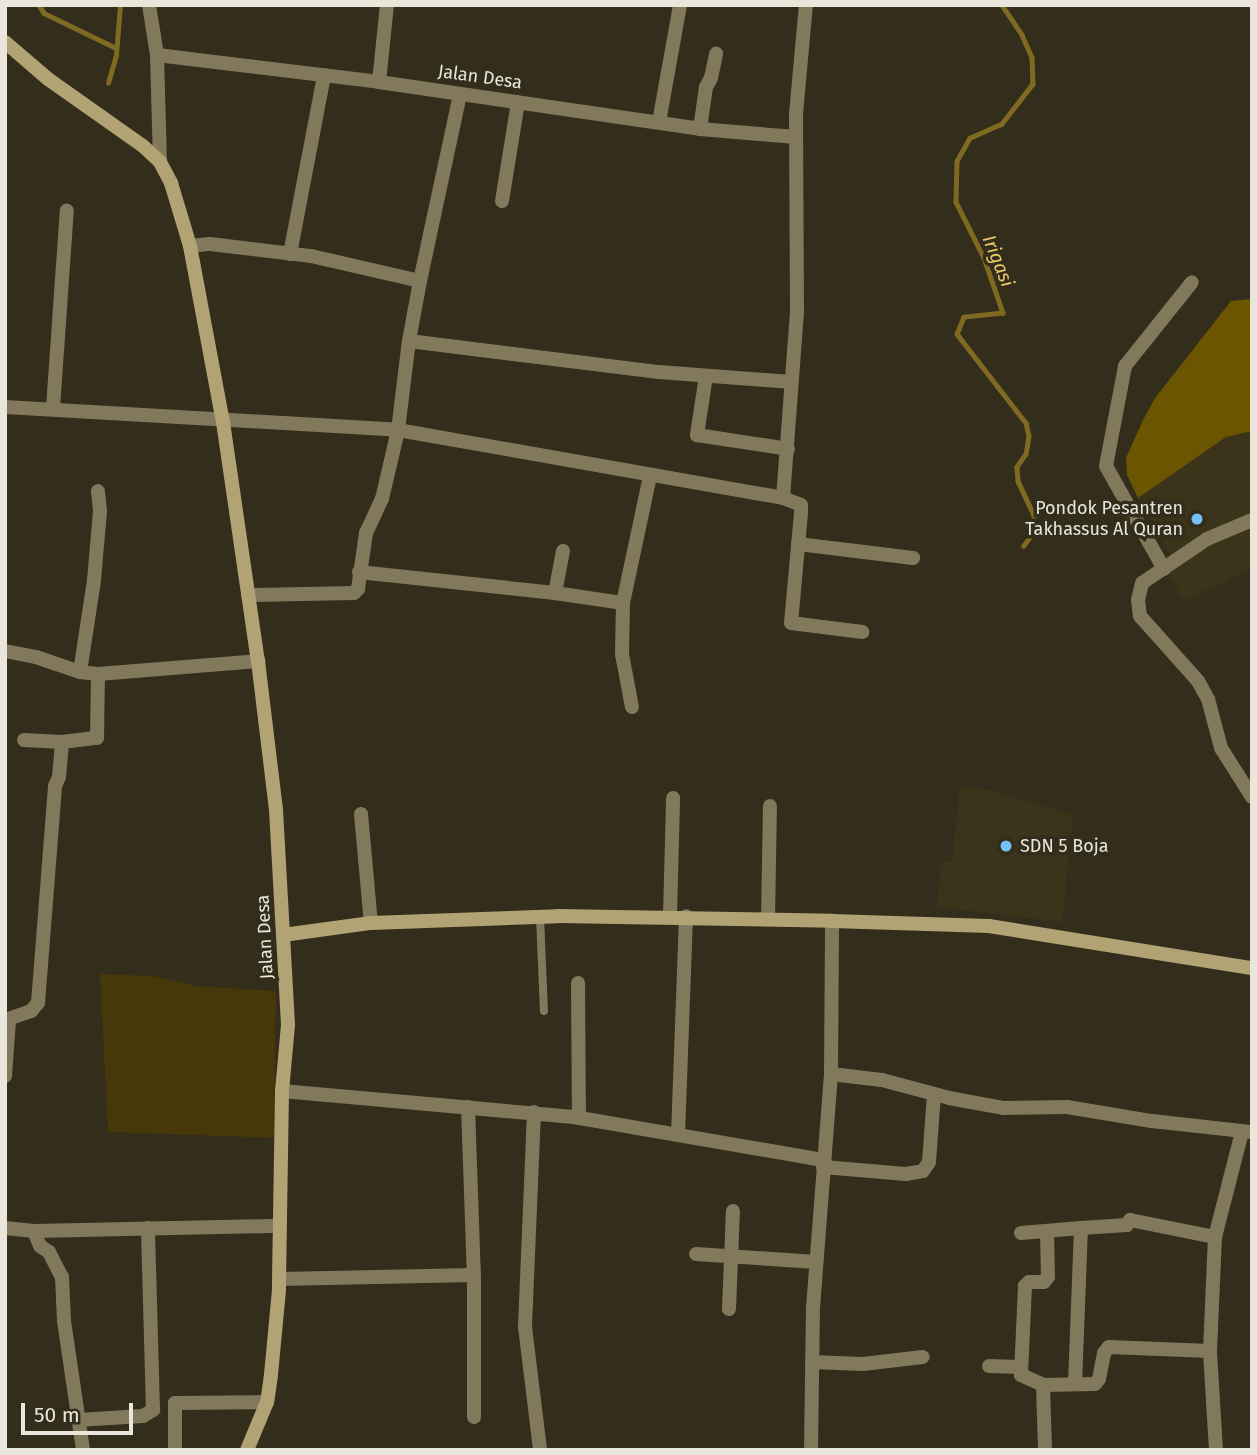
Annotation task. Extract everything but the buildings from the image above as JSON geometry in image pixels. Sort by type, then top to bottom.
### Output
[{"type":"street","name":"Jalan Desa","points":[[149,5],[157,54],[160,162]]},
{"type":"street","points":[[379,82],[387,5]]},
{"type":"street","points":[[659,122],[680,5]]},
{"type":"street","points":[[783,498],[797,310],[796,137],[806,5]]},
{"type":"street","name":"Jalan Desa","points":[[5,42],[48,79],[143,146],[160,162],[171,183],[190,246],[223,422],[258,661],[276,810],[283,898],[288,1026],[282,1091],[279,1279],[267,1402],[247,1450]]},
{"type":"street","name":"Jalan Desa","points":[[157,54],[379,82],[700,129],[796,137]]},
{"type":"street","points":[[700,129],[706,87],[712,78],[716,54]]},
{"type":"street","points":[[290,254],[324,75]]},
{"type":"street","points":[[248,594],[354,593],[358,589],[366,533],[382,499],[398,430],[409,341],[420,281],[460,94]]},
{"type":"street","points":[[502,201],[518,102]]},
{"type":"street","points":[[53,408],[67,210]]},
{"type":"street","points":[[190,246],[211,244],[290,254],[420,281]]},
{"type":"street","points":[[1164,569],[1106,466],[1125,366],[1192,282]]},
{"type":"street","points":[[409,341],[706,376],[792,382]]},
{"type":"street","points":[[706,376],[698,435],[788,449]]},
{"type":"street","points":[[5,407],[53,408],[223,422],[398,430],[783,498],[801,505],[791,623],[862,632]]},
{"type":"street","points":[[632,708],[622,654],[623,603],[650,476]]},
{"type":"street","points":[[80,672],[94,580],[98,491]]},
{"type":"street","points":[[1252,520],[1207,539],[1142,583],[1138,600],[1140,616],[1198,681],[1208,699],[1221,748],[1252,797]]},
{"type":"street","points":[[798,544],[913,558]]},
{"type":"street","points":[[555,593],[562,551]]},
{"type":"street","points":[[359,572],[623,603]]},
{"type":"street","points":[[5,651],[36,657],[80,672],[98,674],[258,661]]},
{"type":"street","points":[[24,740],[62,742],[97,738],[98,674]]},
{"type":"street","points":[[5,1076],[7,1020],[15,1014],[32,1011],[38,1003],[53,810],[62,742]]},
{"type":"street","points":[[670,916],[673,798]]},
{"type":"street","points":[[768,919],[769,806]]},
{"type":"street","points":[[361,814],[371,923]]},
{"type":"street","points":[[283,935],[371,923],[540,917],[686,916],[989,926],[1252,968]]},
{"type":"street","points":[[678,1135],[686,916]]},
{"type":"street","points":[[811,1450],[816,1262],[831,1074],[832,921]]},
{"type":"street","points":[[578,983],[579,1118]]},
{"type":"street","points":[[831,1074],[882,1080],[1004,1108],[1068,1107],[1247,1132],[1215,1237],[1210,1351],[1216,1450]]},
{"type":"street","points":[[282,1091],[534,1112],[678,1135],[823,1164],[906,1174],[923,1171],[929,1162],[934,1094]]},
{"type":"street","points":[[468,1107],[474,1275],[474,1417]]},
{"type":"street","points":[[534,1112],[525,1327],[540,1450]]},
{"type":"street","points":[[729,1309],[733,1211]]},
{"type":"street","points":[[1021,1233],[1128,1226],[1130,1220],[1215,1237]]},
{"type":"street","points":[[5,1228],[34,1231],[279,1226]]},
{"type":"street","points":[[78,1420],[143,1416],[153,1409],[148,1228]]},
{"type":"street","points":[[1075,1384],[1081,1228]]},
{"type":"street","points":[[34,1231],[40,1246],[49,1252],[62,1277],[64,1321],[83,1450]]},
{"type":"street","points":[[1046,1231],[1048,1277],[1044,1282],[1029,1282],[1024,1290],[1021,1375],[1043,1385],[1098,1382],[1104,1353],[1109,1347],[1210,1351]]},
{"type":"street","points":[[696,1254],[816,1262]]},
{"type":"street","points":[[279,1279],[474,1275]]},
{"type":"street","points":[[812,1362],[863,1364],[923,1357]]},
{"type":"street","points":[[989,1366],[1020,1367]]},
{"type":"street","points":[[1043,1385],[1045,1450]]},
{"type":"street","points":[[175,1450],[174,1403],[267,1402]]},
{"type":"lane","points":[[540,917],[544,1011]]},
{"type":"shaded area","points":[[1252,299],[1252,431],[1226,437],[1138,498],[1127,475],[1126,458],[1155,398],[1231,301]]},
{"type":"shaded area","points":[[1252,431],[1252,568],[1184,601],[1168,573],[1170,553],[1138,498],[1226,437]]},
{"type":"shaded area","points":[[960,786],[990,790],[1073,815],[1062,922],[937,907],[941,862],[952,861]]},
{"type":"shaded area","points":[[100,974],[153,976],[196,986],[276,991],[274,1138],[108,1132]]},
{"type":"waterway","name":"Irigasi","points":[[39,5],[44,13],[114,47]]},
{"type":"waterway","name":"Irigasi","points":[[108,83],[116,55],[120,5]]},
{"type":"waterway","name":"Irigasi","points":[[1002,5],[1022,35],[1032,57],[1033,84],[1002,124],[970,138],[957,161],[956,202],[984,258],[1003,313],[964,317],[957,334],[1026,423],[1029,436],[1026,454],[1017,467],[1018,481],[1034,515],[1034,532],[1024,546]]},
{"type":"place","name":"Pondok Pesantren Takhassus Al Quran","points":[[1197,519]]},
{"type":"place","name":"SDN 5 Boja","points":[[1006,846]]}]
